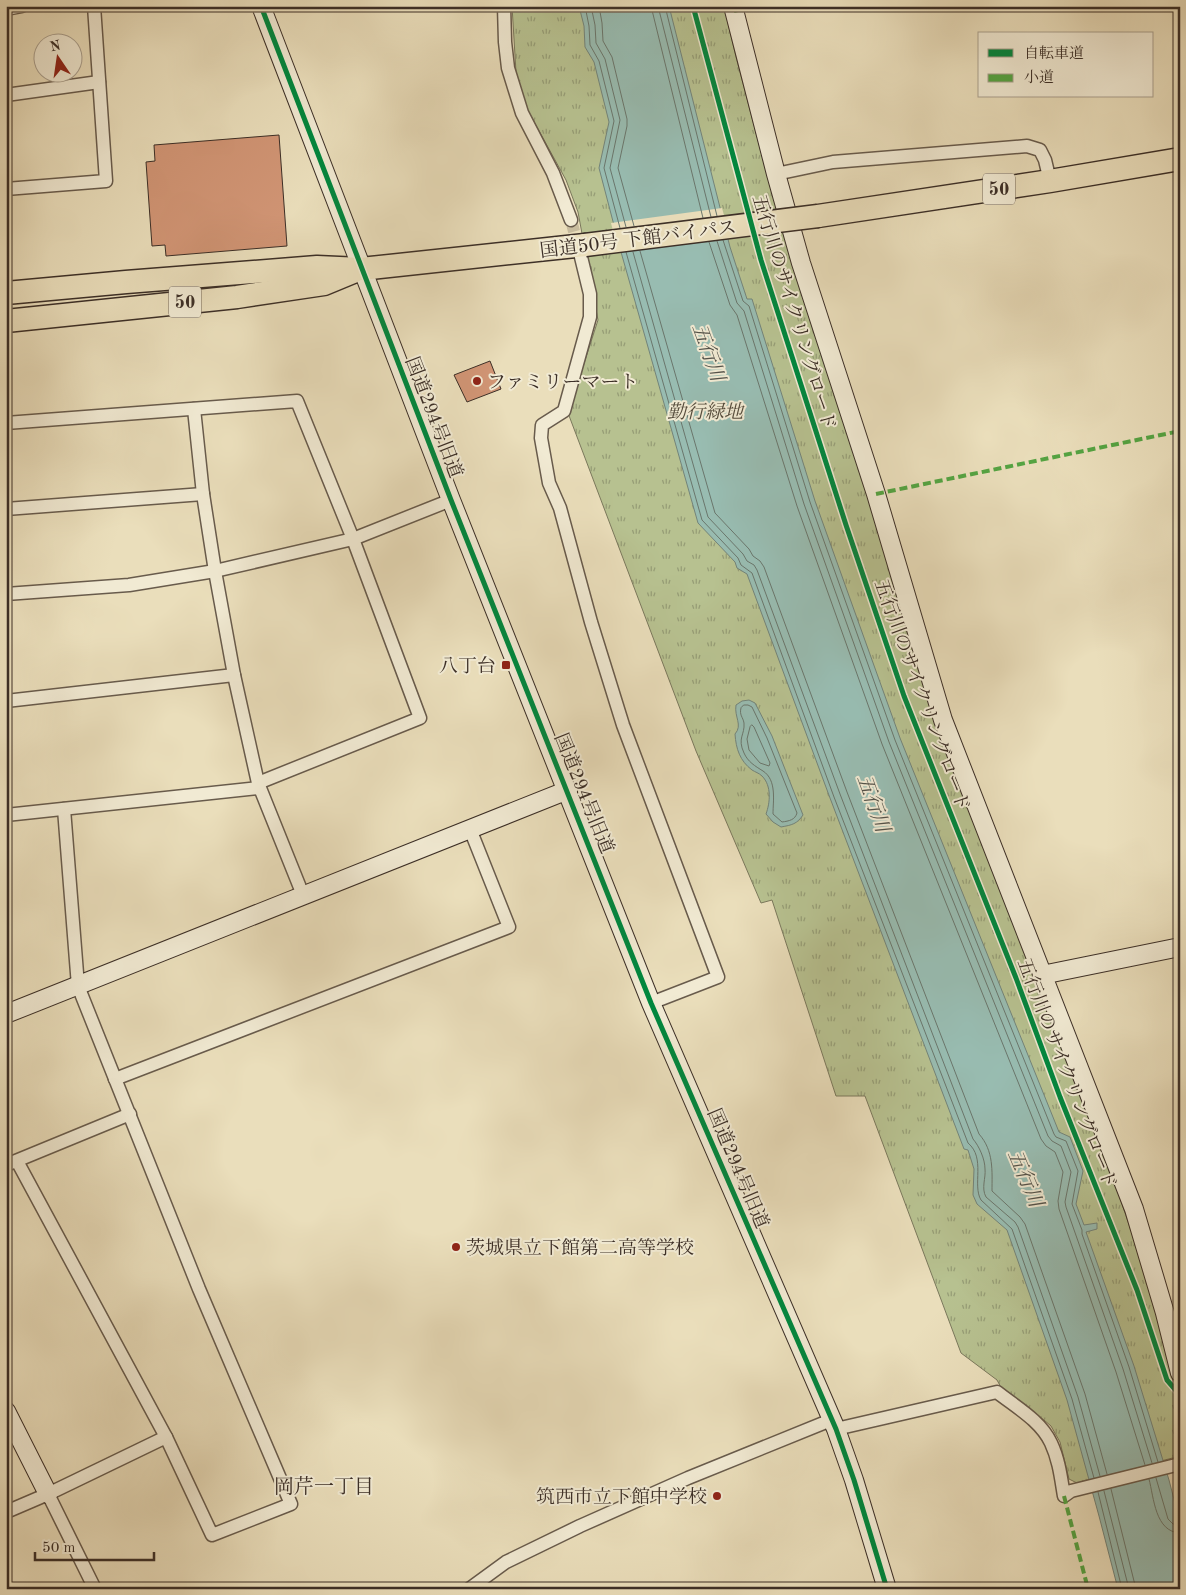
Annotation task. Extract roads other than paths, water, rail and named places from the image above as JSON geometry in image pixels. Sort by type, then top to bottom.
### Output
[{"type":"highway","name":"国道50号 下館バイパス","points":[[6,293],[318,267],[361,269],[583,251],[1050,181],[1180,159]]},
{"type":"highway","name":"国道50号 下館バイパス","points":[[6,321],[237,297],[324,284],[361,269]]},
{"type":"street","points":[[6,9],[22,6]]},
{"type":"street","points":[[6,189],[106,181],[94,6]]},
{"type":"street","name":"国道294号旧道","points":[[261,6],[451,500],[652,1003],[833,1424],[854,1480],[887,1589]]},
{"type":"street","points":[[504,6],[508,68],[522,113],[553,173],[572,220]]},
{"type":"street","points":[[733,6],[801,263],[876,494],[943,720],[1134,1209],[1165,1313],[1180,1374]]},
{"type":"street","points":[[6,94],[99,82]]},
{"type":"street","points":[[776,174],[834,162],[1027,146],[1040,150],[1045,160],[1050,181]]},
{"type":"street","points":[[583,251],[590,294],[590,317],[564,411],[542,425],[540,438],[549,483],[560,508],[591,622],[623,725],[718,977],[652,1003]]},
{"type":"street","points":[[6,423],[297,401],[353,539],[420,718],[258,785],[6,815]]},
{"type":"street","points":[[194,409],[215,571],[234,675],[258,785],[303,895]]},
{"type":"street","points":[[6,509],[204,494]]},
{"type":"street","points":[[6,594],[129,585],[215,571],[353,539],[451,500]]},
{"type":"street","points":[[6,701],[234,675]]},
{"type":"street","points":[[6,1014],[568,790]]},
{"type":"street","points":[[64,809],[78,986],[130,1114],[199,1289],[291,1504],[212,1535],[166,1437],[12,1163],[130,1114]]},
{"type":"street","points":[[115,1079],[508,927],[470,828]]},
{"type":"street","points":[[1042,975],[1180,947]]},
{"type":"street","points":[[469,1589],[506,1562],[580,1526],[688,1478],[833,1424],[997,1392],[1034,1420],[1051,1442],[1058,1462],[1064,1496],[1071,1491],[1180,1464]]},
{"type":"street","points":[[6,1411],[95,1589]]},
{"type":"street","points":[[6,1512],[48,1494],[166,1437]]},
{"type":"water","name":"五行川","points":[[579,6],[669,6],[730,247],[747,299],[752,299],[815,501],[900,738],[1059,1132],[1070,1137],[1083,1171],[1076,1204],[1084,1225],[1097,1223],[1097,1229],[1086,1232],[1134,1366],[1169,1480],[1180,1523],[1180,1589],[1118,1589],[1067,1400],[1007,1230],[977,1204],[973,1195],[974,1169],[968,1150],[964,1149],[747,574],[737,568],[735,562],[698,523],[599,168],[609,122],[594,62],[585,47],[584,26]]},
{"type":"water","points":[[749,700],[755,703],[772,736],[803,815],[791,825],[781,827],[766,814],[769,790],[765,780],[760,774],[744,763],[736,745],[735,734],[738,724],[736,705],[742,701]]},
{"type":"tunnel","points":[[571,220],[579,250]]},
{"type":"place","name":"ファミリーマート","points":[[477,381]]},
{"type":"place","name":"八丁台","points":[[506,665]]},
{"type":"place","name":"茨城県立下館第二高等学校","points":[[456,1247]]},
{"type":"place","name":"筑西市立下館中学校","points":[[717,1496]]},
{"type":"district","name":"岡芹一丁目","points":[[324,1486]]},
{"type":"park label","name":"勤行緑地","points":[[705,411]]}]
